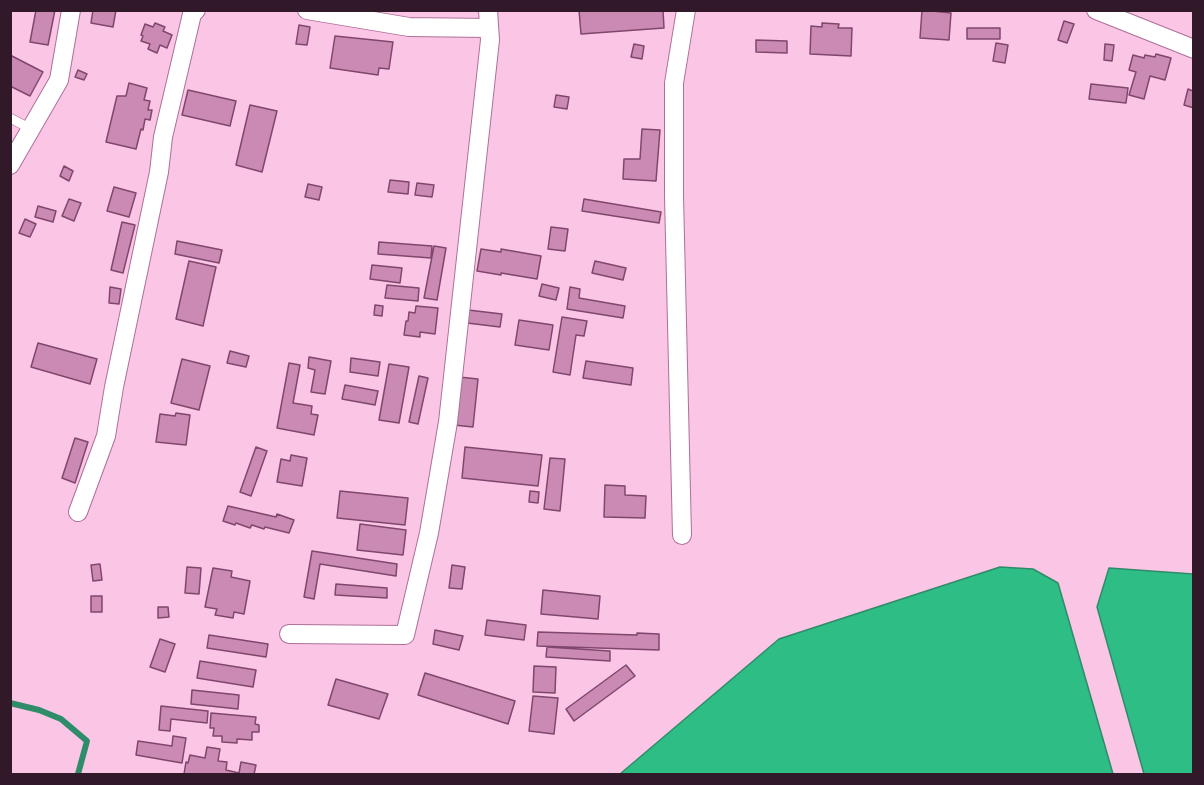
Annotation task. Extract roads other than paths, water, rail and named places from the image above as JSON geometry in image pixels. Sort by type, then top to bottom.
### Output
[{"type":"street","points":[[10,165],[58,80],[71,10]]},
{"type":"street","points":[[78,512],[106,436],[114,387],[159,172],[163,136],[192,14],[196,10]]},
{"type":"street","points":[[289,634],[405,635],[429,532],[448,422],[490,40],[489,19],[409,27],[307,10]]},
{"type":"street","points":[[682,535],[674,196],[674,94],[686,10]]},
{"type":"street","points":[[1096,10],[1194,49]]},
{"type":"lane","points":[[10,118],[31,129]]},
{"type":"waterway","points":[[10,703],[39,710],[61,719],[87,741],[78,774]]}]
